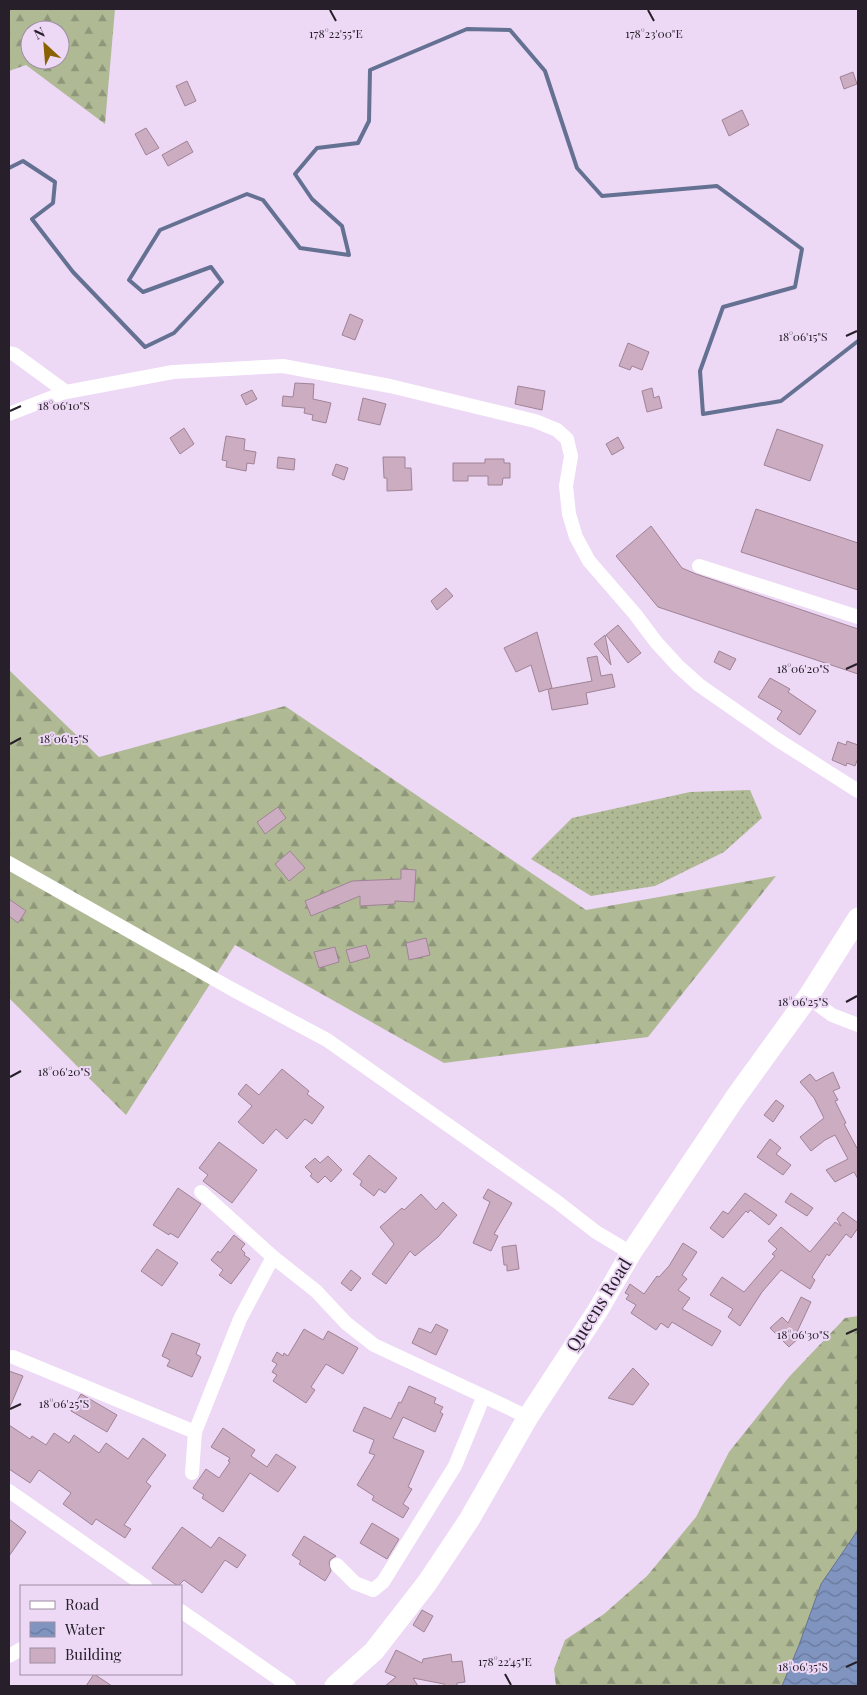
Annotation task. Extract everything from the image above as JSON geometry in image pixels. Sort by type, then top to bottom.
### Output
[{"type":"highway","name":"Queens Road","points":[[335,1686],[374,1651],[427,1583],[470,1520],[528,1418],[598,1310],[631,1253],[735,1098],[808,997],[858,918]]},
{"type":"street","points":[[9,353],[14,354],[66,392]]},
{"type":"street","points":[[9,414],[66,392],[174,372],[283,366],[390,386],[535,421],[556,430],[568,439],[571,456],[566,486],[569,514],[576,537],[589,561],[635,614],[656,642],[699,685],[778,740],[858,791]]},
{"type":"street","points":[[699,566],[858,617]]},
{"type":"street","points":[[9,863],[222,984],[327,1040],[556,1201],[596,1232],[631,1253]]},
{"type":"street","points":[[808,997],[832,1015],[858,1025]]},
{"type":"street","points":[[201,1192],[273,1257],[316,1291],[346,1323],[374,1345],[528,1418]]},
{"type":"street","points":[[192,1473],[195,1432],[240,1319],[273,1257]]},
{"type":"street","points":[[13,1357],[195,1432]]},
{"type":"street","points":[[338,1565],[355,1583],[373,1590],[383,1582],[455,1466],[483,1398]]},
{"type":"street","points":[[9,1491],[145,1585]]},
{"type":"street","points":[[182,1612],[289,1686]]},
{"type":"street","points":[[9,1656],[20,1650]]},
{"type":"green space","points":[[9,9],[115,9],[105,124],[33,70],[70,70],[70,20],[20,20],[20,67],[9,71]]},
{"type":"green space","points":[[9,670],[99,757],[285,706],[586,910],[776,876],[648,1037],[444,1063],[235,945],[126,1115],[9,998]]},
{"type":"green space","points":[[750,790],[762,818],[724,852],[655,886],[591,896],[531,859],[572,818],[690,792]]},
{"type":"green space","points":[[858,1316],[858,1530],[821,1584],[782,1686],[556,1686],[554,1669],[565,1640],[604,1614],[647,1576],[696,1517],[729,1452],[789,1377],[845,1318]]},
{"type":"water","points":[[858,1530],[858,1686],[782,1686],[821,1584]]},
{"type":"building","points":[[853,72],[857,84],[844,89],[840,77]]},
{"type":"building","points":[[187,81],[196,101],[185,106],[176,86]]},
{"type":"building","points":[[742,110],[749,125],[729,136],[722,120]]},
{"type":"building","points":[[146,128],[159,148],[146,155],[135,134]]},
{"type":"building","points":[[187,141],[193,152],[168,166],[162,155]]},
{"type":"building","points":[[350,314],[363,320],[355,340],[342,335]]},
{"type":"building","points":[[628,343],[649,352],[642,370],[632,366],[630,370],[619,366]]},
{"type":"building","points":[[295,383],[314,384],[313,399],[331,403],[326,423],[312,420],[313,415],[304,413],[305,408],[282,406],[283,396],[293,397]]},
{"type":"building","points":[[518,386],[545,391],[542,410],[515,404]]},
{"type":"building","points":[[652,388],[654,398],[659,396],[662,408],[647,412],[642,391]]},
{"type":"building","points":[[252,390],[257,399],[246,405],[241,395]]},
{"type":"building","points":[[363,398],[386,404],[380,425],[358,420]]},
{"type":"building","points":[[184,428],[194,444],[180,454],[170,438]]},
{"type":"building","points":[[777,429],[823,445],[810,481],[764,465]]},
{"type":"building","points":[[226,436],[245,439],[244,450],[256,452],[254,464],[247,463],[246,471],[226,467],[227,461],[222,460]]},
{"type":"building","points":[[618,437],[624,448],[612,455],[606,444]]},
{"type":"building","points":[[278,457],[295,459],[294,470],[277,468]]},
{"type":"building","points":[[383,457],[405,457],[405,468],[411,468],[412,490],[387,491],[387,478],[384,478]]},
{"type":"building","points":[[485,459],[504,459],[504,463],[510,463],[510,478],[503,478],[502,485],[488,485],[488,476],[468,476],[468,481],[453,481],[453,463],[485,463]]},
{"type":"building","points":[[336,464],[348,468],[344,480],[332,475]]},
{"type":"building","points":[[756,509],[858,543],[858,590],[741,552]]},
{"type":"building","points":[[651,526],[682,568],[858,629],[858,674],[658,607],[616,556]]},
{"type":"building","points":[[446,588],[453,596],[437,610],[431,601]]},
{"type":"building","points":[[618,625],[641,653],[628,663],[606,635]]},
{"type":"building","points":[[537,632],[552,688],[549,689],[592,681],[587,658],[597,656],[601,676],[612,674],[615,687],[586,693],[588,704],[552,710],[548,689],[539,692],[531,665],[516,672],[504,648]]},
{"type":"building","points":[[605,635],[611,665],[594,644]]},
{"type":"building","points":[[719,651],[736,659],[730,670],[714,662]]},
{"type":"building","points":[[770,678],[790,689],[788,692],[816,711],[800,735],[777,719],[782,711],[758,697]]},
{"type":"building","points":[[847,741],[858,745],[858,758],[855,766],[847,763],[846,766],[832,760],[838,742],[846,745]]},
{"type":"building","points":[[278,807],[286,818],[265,834],[257,822]]},
{"type":"building","points":[[290,851],[305,868],[289,881],[275,864]]},
{"type":"building","points":[[401,869],[416,870],[414,902],[395,901],[395,904],[360,906],[360,896],[311,916],[305,901],[352,881],[401,879]]},
{"type":"building","points":[[9,899],[26,911],[18,923],[9,916]]},
{"type":"building","points":[[426,938],[430,955],[409,960],[406,943]]},
{"type":"building","points":[[366,945],[370,957],[350,963],[346,950]]},
{"type":"building","points":[[335,947],[339,962],[319,968],[314,952]]},
{"type":"building","points":[[282,1069],[309,1091],[307,1094],[324,1107],[312,1124],[305,1119],[287,1139],[276,1129],[263,1144],[238,1122],[252,1106],[238,1094],[246,1084],[259,1095]]},
{"type":"building","points":[[833,1072],[840,1088],[833,1091],[838,1100],[835,1101],[846,1123],[844,1124],[858,1150],[858,1179],[854,1172],[835,1182],[826,1170],[848,1159],[835,1135],[811,1151],[800,1137],[824,1118],[814,1098],[800,1082],[810,1074],[816,1081]]},
{"type":"building","points":[[776,1100],[784,1106],[773,1122],[764,1115]]},
{"type":"building","points":[[770,1139],[781,1148],[776,1154],[791,1165],[783,1175],[757,1157]]},
{"type":"building","points":[[219,1142],[257,1170],[232,1203],[203,1181],[208,1175],[199,1168]]},
{"type":"building","points":[[369,1155],[397,1178],[385,1193],[379,1189],[374,1196],[360,1185],[362,1181],[353,1174]]},
{"type":"building","points":[[328,1156],[342,1170],[331,1182],[325,1176],[318,1183],[310,1176],[312,1174],[305,1167],[315,1158],[320,1163]]},
{"type":"building","points":[[178,1188],[201,1204],[178,1238],[153,1225]]},
{"type":"building","points":[[488,1189],[512,1203],[494,1234],[498,1236],[491,1251],[473,1243],[490,1202],[483,1198]]},
{"type":"building","points":[[745,1193],[777,1215],[769,1225],[750,1210],[748,1213],[746,1211],[723,1238],[710,1228],[723,1211],[728,1214]]},
{"type":"building","points":[[791,1193],[813,1208],[807,1216],[785,1202]]},
{"type":"building","points":[[421,1194],[436,1210],[443,1202],[457,1215],[438,1237],[415,1256],[410,1251],[386,1284],[372,1274],[394,1244],[380,1227],[402,1208],[404,1210]]},
{"type":"building","points":[[843,1212],[858,1223],[858,1228],[851,1238],[846,1234],[829,1256],[827,1254],[812,1277],[815,1280],[810,1289],[781,1270],[762,1292],[740,1326],[728,1317],[733,1309],[710,1295],[722,1277],[744,1292],[775,1256],[772,1254],[777,1249],[768,1241],[781,1227],[810,1252],[835,1222],[841,1226],[837,1219]]},
{"type":"building","points":[[234,1235],[245,1244],[241,1249],[245,1253],[244,1255],[250,1259],[231,1284],[219,1275],[223,1270],[211,1260],[218,1251],[220,1253]]},
{"type":"building","points":[[683,1243],[697,1252],[682,1275],[687,1279],[678,1290],[690,1298],[682,1309],[721,1331],[712,1346],[672,1322],[668,1328],[661,1323],[656,1330],[631,1313],[636,1305],[626,1299],[629,1295],[625,1293],[630,1284],[644,1294],[657,1276],[659,1277],[669,1266]]},
{"type":"building","points":[[516,1245],[519,1269],[507,1271],[507,1265],[504,1265],[502,1247]]},
{"type":"building","points":[[157,1249],[178,1263],[162,1286],[141,1271]]},
{"type":"building","points":[[351,1270],[361,1278],[351,1291],[341,1283]]},
{"type":"building","points":[[801,1297],[811,1302],[797,1332],[801,1336],[789,1347],[770,1328],[782,1317],[788,1323]]},
{"type":"building","points":[[436,1324],[448,1330],[436,1355],[412,1343],[419,1328],[431,1333]]},
{"type":"building","points":[[304,1329],[323,1340],[328,1331],[358,1348],[343,1374],[326,1364],[311,1387],[315,1390],[306,1403],[273,1381],[277,1375],[272,1372],[277,1364],[272,1361],[277,1352],[283,1356],[284,1353],[288,1356]]},
{"type":"building","points":[[172,1333],[200,1344],[196,1354],[201,1357],[192,1377],[167,1366],[170,1360],[162,1356]]},
{"type":"building","points":[[633,1368],[649,1384],[633,1405],[608,1398]]},
{"type":"building","points":[[9,1371],[23,1376],[9,1409]]},
{"type":"building","points":[[409,1386],[436,1398],[434,1403],[443,1407],[440,1412],[443,1414],[435,1432],[403,1417],[393,1438],[424,1451],[408,1487],[412,1489],[403,1504],[409,1508],[403,1518],[372,1500],[374,1496],[357,1485],[375,1455],[369,1453],[374,1440],[353,1431],[364,1407],[391,1419]]},
{"type":"building","points":[[81,1394],[117,1415],[107,1432],[71,1411]]},
{"type":"building","points":[[9,1425],[30,1439],[32,1436],[46,1445],[54,1433],[69,1443],[74,1435],[99,1453],[106,1443],[128,1459],[143,1438],[166,1455],[146,1482],[151,1486],[124,1525],[131,1529],[125,1538],[96,1519],[92,1525],[63,1504],[71,1493],[39,1470],[30,1483],[9,1469]]},
{"type":"building","points":[[223,1428],[255,1450],[251,1456],[267,1467],[276,1454],[296,1467],[278,1492],[250,1473],[223,1512],[202,1498],[204,1495],[193,1488],[206,1469],[219,1478],[230,1462],[228,1461],[230,1458],[211,1447]]},
{"type":"building","points":[[9,1519],[26,1532],[9,1556]]},
{"type":"building","points":[[372,1523],[399,1539],[387,1559],[360,1543]]},
{"type":"building","points":[[182,1527],[211,1548],[219,1537],[246,1555],[237,1568],[225,1560],[202,1593],[184,1580],[177,1585],[152,1568]]},
{"type":"building","points":[[304,1536],[336,1556],[329,1562],[331,1571],[325,1581],[299,1564],[301,1561],[292,1555]]},
{"type":"building","points":[[422,1610],[433,1616],[424,1632],[413,1625]]},
{"type":"building","points":[[396,1650],[422,1663],[423,1659],[451,1654],[452,1662],[462,1661],[465,1682],[457,1683],[457,1686],[445,1686],[444,1684],[413,1678],[418,1686],[385,1686],[396,1677],[385,1672]]},
{"type":"building","points":[[93,1675],[96,1675],[112,1686],[86,1686]]},
{"type":"waterway","points":[[9,168],[23,161],[55,182],[53,203],[32,219],[73,272],[145,347],[174,333],[222,282],[211,267],[143,292],[129,280],[160,230],[247,194],[263,200],[300,248],[349,255],[342,226],[312,199],[295,174],[317,148],[358,143],[369,121],[370,70],[467,29],[510,30],[545,71],[577,168],[602,196],[717,186],[802,249],[795,287],[723,307],[700,371],[703,414],[781,401],[858,341]]}]
